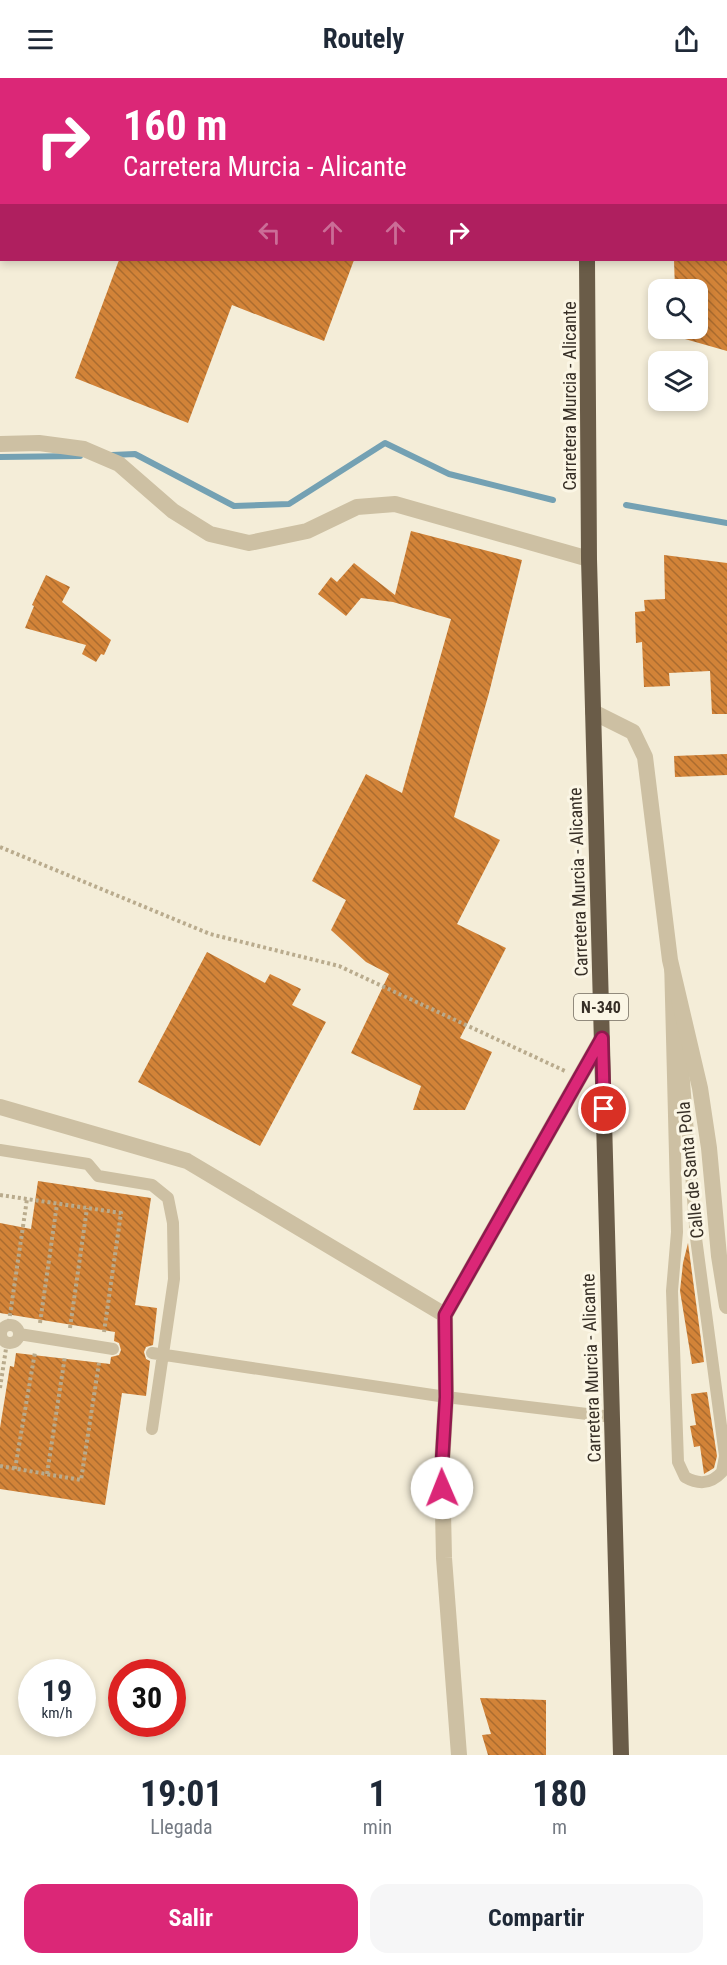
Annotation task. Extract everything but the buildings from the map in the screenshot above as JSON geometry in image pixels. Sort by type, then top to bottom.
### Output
[{"type":"highway","name":"Carretera Murcia - Alicante","points":[[587,261],[589,559],[621,1755]]},
{"type":"street","points":[[0,444],[39,443],[84,450],[119,464],[173,511],[210,534],[249,543],[307,531],[357,507],[395,504],[589,559]]},
{"type":"street","name":"Calle de Santa Pola","points":[[593,711],[633,732],[645,757],[670,960],[700,1088],[709,1148],[719,1256],[727,1306]]},
{"type":"street","points":[[459,1755],[444,1558],[442,1464],[446,1397],[445,1315],[602,1038]]},
{"type":"street","points":[[0,1107],[187,1161],[445,1315]]},
{"type":"lane","points":[[670,960],[683,1068],[696,1238],[725,1456],[722,1472],[709,1482],[700,1483],[685,1477],[678,1462],[672,1291],[677,1232],[670,960]]},
{"type":"lane","points":[[0,1150],[88,1164],[98,1176],[152,1185],[168,1198],[173,1223],[174,1279],[157,1354],[152,1429]]},
{"type":"lane","points":[[4,1334],[15,1342],[19,1334],[113,1349]]},
{"type":"lane","points":[[157,1354],[446,1397],[612,1417]]},
{"type":"path","points":[[0,847],[210,934],[339,966],[579,1077]]},
{"type":"path","points":[[0,1195],[121,1214]]},
{"type":"path","points":[[0,1389],[4,1334],[27,1199]]},
{"type":"path","points":[[0,1466],[81,1480]]},
{"type":"waterway","points":[[112,455],[135,454],[234,506],[289,504],[385,443],[449,474],[553,500]]},
{"type":"waterway","points":[[0,457],[80,456]]},
{"type":"waterway","points":[[626,505],[727,523]]},
{"type":"route","points":[[442,1488],[446,1397],[445,1315],[602,1038],[604,1109]]}]
